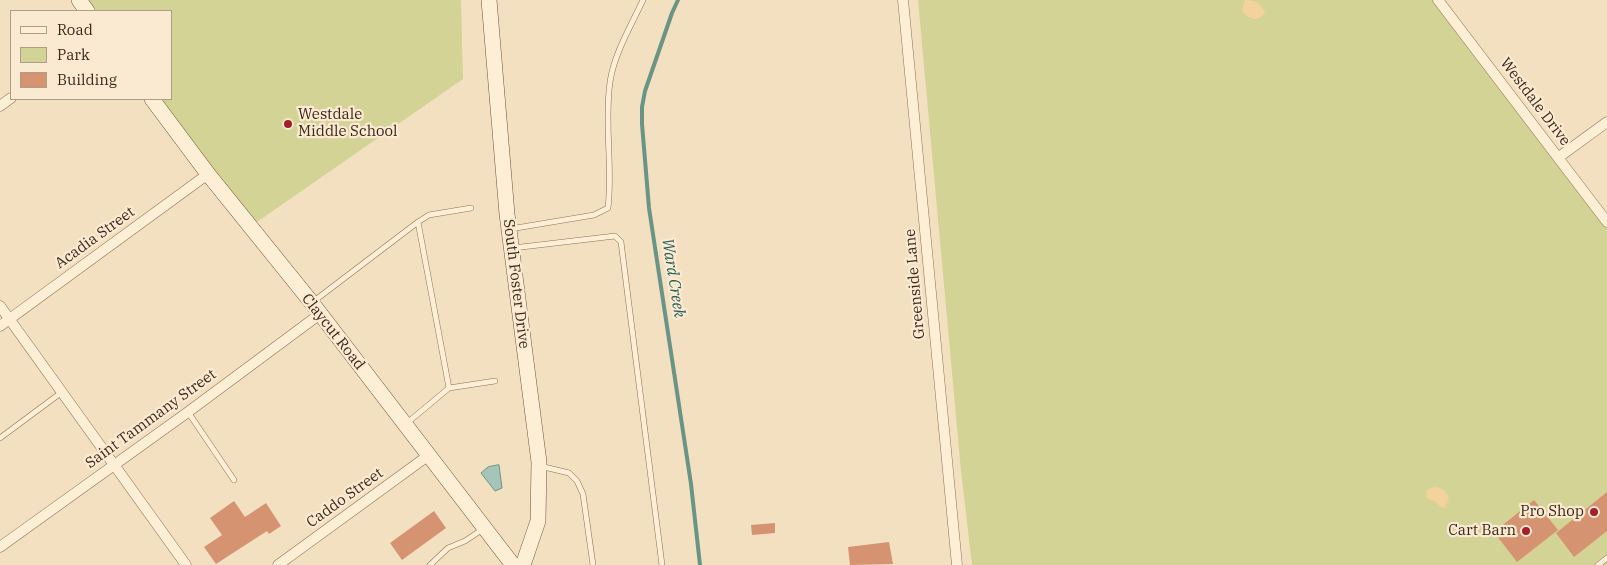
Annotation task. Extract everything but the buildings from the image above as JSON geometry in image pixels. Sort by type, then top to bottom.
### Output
[{"type":"street","points":[[79,0],[87,10]]},
{"type":"street","name":"South Foster Drive","points":[[489,0],[509,229],[539,465],[538,521],[523,565]]},
{"type":"street","name":"Greenside Lane","points":[[903,0],[957,565]]},
{"type":"street","name":"Westdale Drive","points":[[1438,0],[1607,222]]},
{"type":"street","name":"Claycut Road","points":[[153,100],[208,174],[316,309],[513,565]]},
{"type":"street","points":[[1559,157],[1607,122]]},
{"type":"street","name":"Acadia Street","points":[[0,326],[208,174]]},
{"type":"street","points":[[0,306],[186,565]]},
{"type":"street","name":"Saint Tammany Street","points":[[0,547],[188,412],[316,309]]},
{"type":"street","name":"Caddo Street","points":[[278,565],[429,455]]},
{"type":"lane","points":[[509,229],[594,215],[608,208],[611,186],[608,134],[610,82],[617,57],[643,0]]},
{"type":"lane","points":[[316,309],[418,222],[429,215],[471,208]]},
{"type":"lane","points":[[418,222],[450,388]]},
{"type":"lane","points":[[512,248],[615,236],[621,242],[662,565]]},
{"type":"lane","points":[[405,424],[450,388],[495,381]]},
{"type":"lane","points":[[0,438],[62,392]]},
{"type":"lane","points":[[188,412],[234,480]]},
{"type":"lane","points":[[539,465],[569,473],[576,481],[583,494],[593,565]]},
{"type":"lane","points":[[430,565],[448,548],[465,541],[485,527]]},
{"type":"lane","points":[[1598,565],[1607,558]]},
{"type":"green space","name":"Westdale Middle School","points":[[87,0],[461,0],[463,79],[254,224],[160,100],[172,100],[172,10],[94,10]]},
{"type":"green space","points":[[918,0],[1442,0],[1607,223],[1607,565],[972,565],[961,471]]},
{"type":"sand","points":[[1245,0],[1254,1],[1259,4],[1265,12],[1260,18],[1250,18],[1244,13],[1242,10]]},
{"type":"sand","points":[[1434,487],[1444,490],[1447,494],[1449,499],[1445,508],[1426,497],[1427,490]]},
{"type":"shaded area","points":[[499,465],[502,488],[495,491],[481,473],[488,467]]},
{"type":"waterway","name":"Ward Creek","points":[[678,0],[645,91],[642,107],[642,124],[649,208],[691,484],[700,565]]},
{"type":"place","name":"Westdale Middle School","points":[[288,124]]},
{"type":"place","name":"Pro Shop","points":[[1594,512]]},
{"type":"place","name":"Cart Barn","points":[[1526,531]]}]
